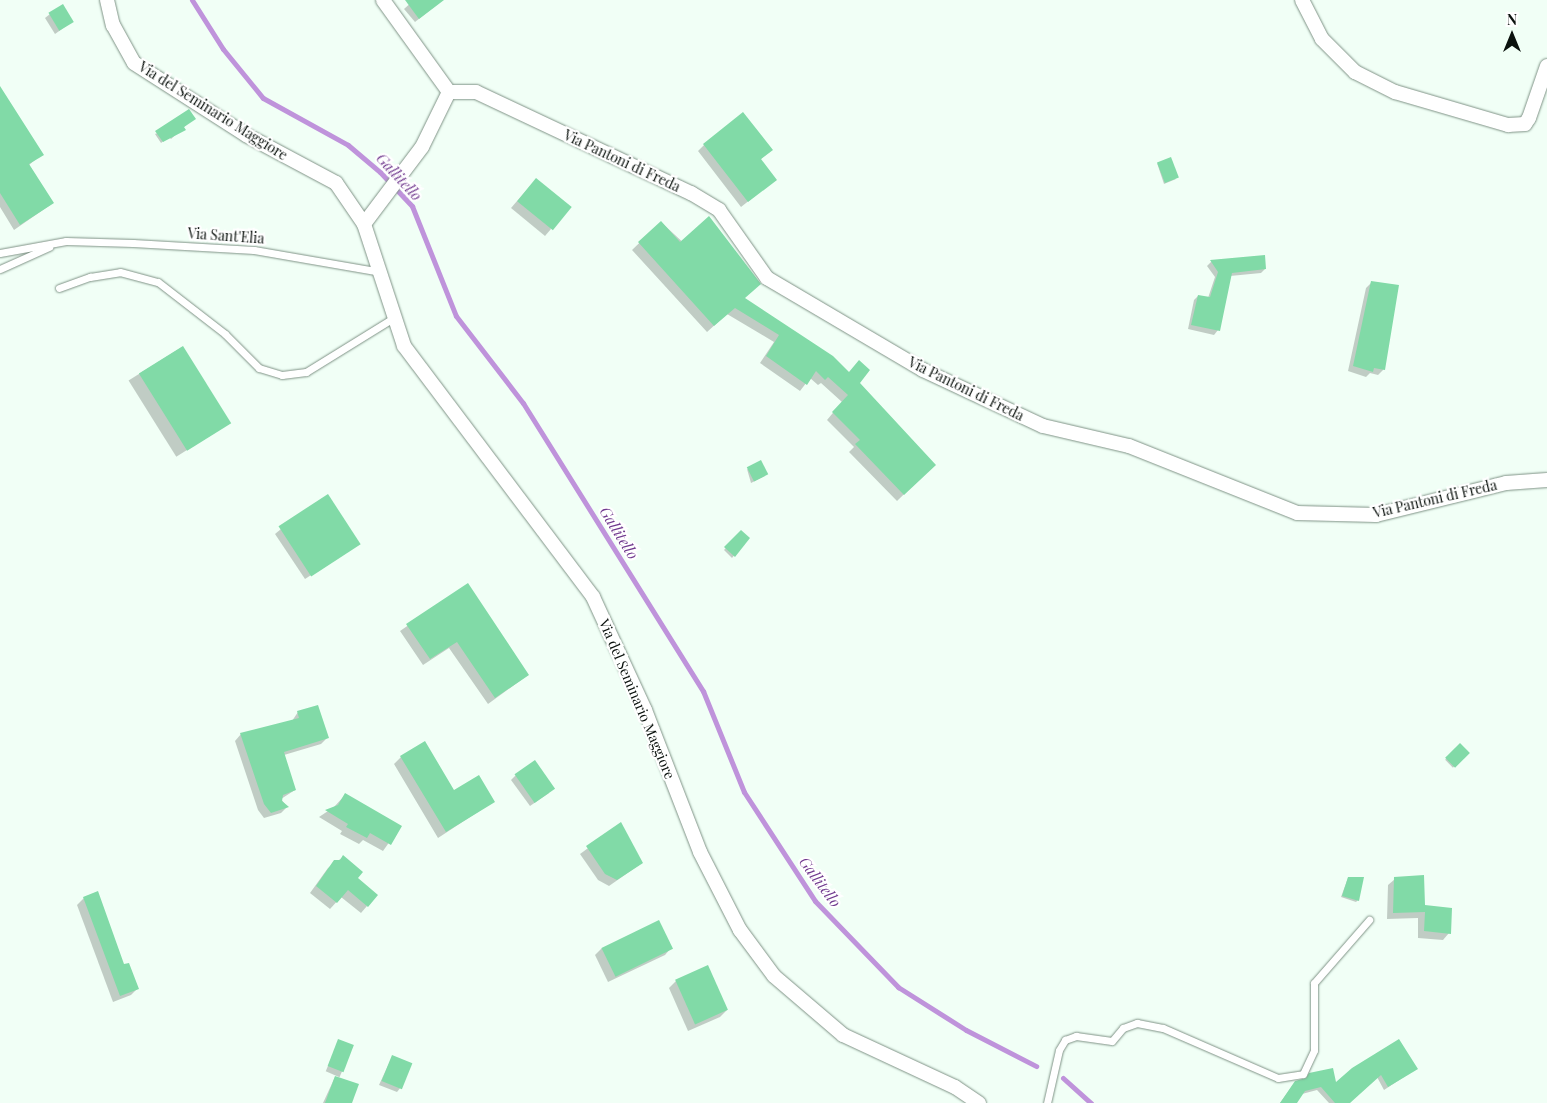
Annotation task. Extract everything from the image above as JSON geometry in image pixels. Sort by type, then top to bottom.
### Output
[{"type":"street","name":"Via del Seminario Maggiore","points":[[107,0],[113,25],[134,62],[246,135],[336,184],[367,218],[404,346],[593,597],[646,710],[700,852],[740,930],[774,976],[843,1035],[955,1087],[979,1103]]},
{"type":"street","points":[[367,218],[422,147],[449,92],[383,0]]},
{"type":"street","points":[[1302,0],[1322,39],[1355,72],[1395,92],[1508,125],[1526,124],[1547,66]]},
{"type":"street","name":"Via Pantoni di Freda","points":[[449,92],[476,92],[691,192],[719,210],[767,278],[923,370],[1043,426],[1129,446],[1297,513],[1376,515],[1506,483],[1547,480]]},
{"type":"lane","name":"Via Sant'Elia","points":[[0,268],[66,241]]},
{"type":"lane","name":"Via Sant'Elia","points":[[0,253],[66,241],[254,250],[382,272]]},
{"type":"lane","points":[[59,288],[90,277],[120,272],[158,282],[225,334],[259,368],[282,375],[306,372],[395,316]]},
{"type":"lane","points":[[1047,1103],[1059,1050],[1065,1040],[1076,1036],[1112,1041],[1123,1028],[1137,1023],[1163,1028],[1278,1078],[1303,1074],[1314,1050],[1314,983],[1369,920]]},
{"type":"building","points":[[405,0],[444,0],[419,19]]},
{"type":"building","points":[[63,4],[74,22],[59,31],[48,13]]},
{"type":"building","points":[[0,86],[44,155],[29,164],[54,203],[20,225],[0,193]]},
{"type":"building","points":[[189,109],[196,119],[184,127],[186,130],[163,142],[155,131]]},
{"type":"building","points":[[743,112],[773,150],[761,159],[777,180],[748,202],[703,144]]},
{"type":"building","points":[[1171,157],[1179,178],[1165,183],[1157,162]]},
{"type":"building","points":[[536,178],[572,207],[553,230],[517,201]]},
{"type":"building","points":[[709,216],[761,284],[745,298],[833,356],[849,372],[859,360],[870,370],[860,383],[936,465],[904,495],[855,444],[860,440],[832,412],[848,395],[828,377],[825,380],[816,371],[807,385],[766,356],[779,335],[735,308],[714,326],[638,242],[661,221],[680,242]]},
{"type":"building","points":[[1265,255],[1266,269],[1232,273],[1220,331],[1191,325],[1198,295],[1210,297],[1218,272],[1210,260]]},
{"type":"building","points":[[1371,281],[1399,285],[1385,370],[1374,368],[1373,372],[1353,366]]},
{"type":"building","points":[[183,346],[231,423],[187,451],[139,374]]},
{"type":"building","points":[[761,460],[768,474],[754,482],[747,467]]},
{"type":"building","points":[[328,494],[361,544],[311,576],[279,526]]},
{"type":"building","points":[[741,530],[750,538],[735,557],[724,547]]},
{"type":"building","points":[[468,583],[529,675],[495,698],[457,642],[430,659],[406,624]]},
{"type":"building","points":[[318,705],[329,738],[284,752],[296,790],[283,795],[282,801],[289,807],[271,813],[264,804],[240,733],[299,718],[297,711]]},
{"type":"building","points":[[425,741],[454,790],[479,775],[495,802],[446,832],[400,756]]},
{"type":"building","points":[[1460,743],[1470,753],[1455,768],[1445,758]]},
{"type":"building","points":[[535,760],[555,789],[535,803],[515,774]]},
{"type":"building","points":[[345,793],[402,826],[391,845],[370,833],[367,838],[346,827],[348,824],[325,810],[338,805]]},
{"type":"building","points":[[621,822],[643,863],[617,880],[605,874],[586,846]]},
{"type":"building","points":[[343,855],[363,872],[358,878],[378,895],[368,907],[348,890],[337,903],[316,886],[334,860],[340,860]]},
{"type":"building","points":[[1424,875],[1425,905],[1452,908],[1451,934],[1424,931],[1425,912],[1393,913],[1394,877]]},
{"type":"building","points":[[1348,877],[1364,877],[1359,901],[1342,896]]},
{"type":"building","points":[[98,891],[124,964],[129,963],[139,989],[120,996],[83,897]]},
{"type":"building","points":[[659,920],[673,949],[616,977],[601,948]]},
{"type":"building","points":[[708,965],[728,1010],[695,1024],[675,980]]},
{"type":"building","points":[[338,1039],[354,1045],[343,1072],[328,1066]]},
{"type":"building","points":[[1399,1039],[1418,1069],[1388,1087],[1381,1075],[1350,1103],[1335,1103],[1321,1087],[1305,1091],[1297,1103],[1280,1103],[1295,1081],[1306,1078],[1309,1073],[1333,1068],[1336,1082],[1352,1068]]},
{"type":"building","points":[[392,1055],[412,1063],[402,1089],[382,1081]]},
{"type":"building","points":[[335,1076],[359,1084],[352,1103],[325,1103]]},
{"type":"waterway","name":"Gallitello","points":[[192,0],[223,49],[263,98],[348,145],[380,172],[412,206],[456,316],[523,403],[703,691],[744,792],[815,901],[898,987],[966,1030],[1036,1066]]},
{"type":"waterway","name":"Gallitello","points":[[1063,1078],[1091,1103]]}]
